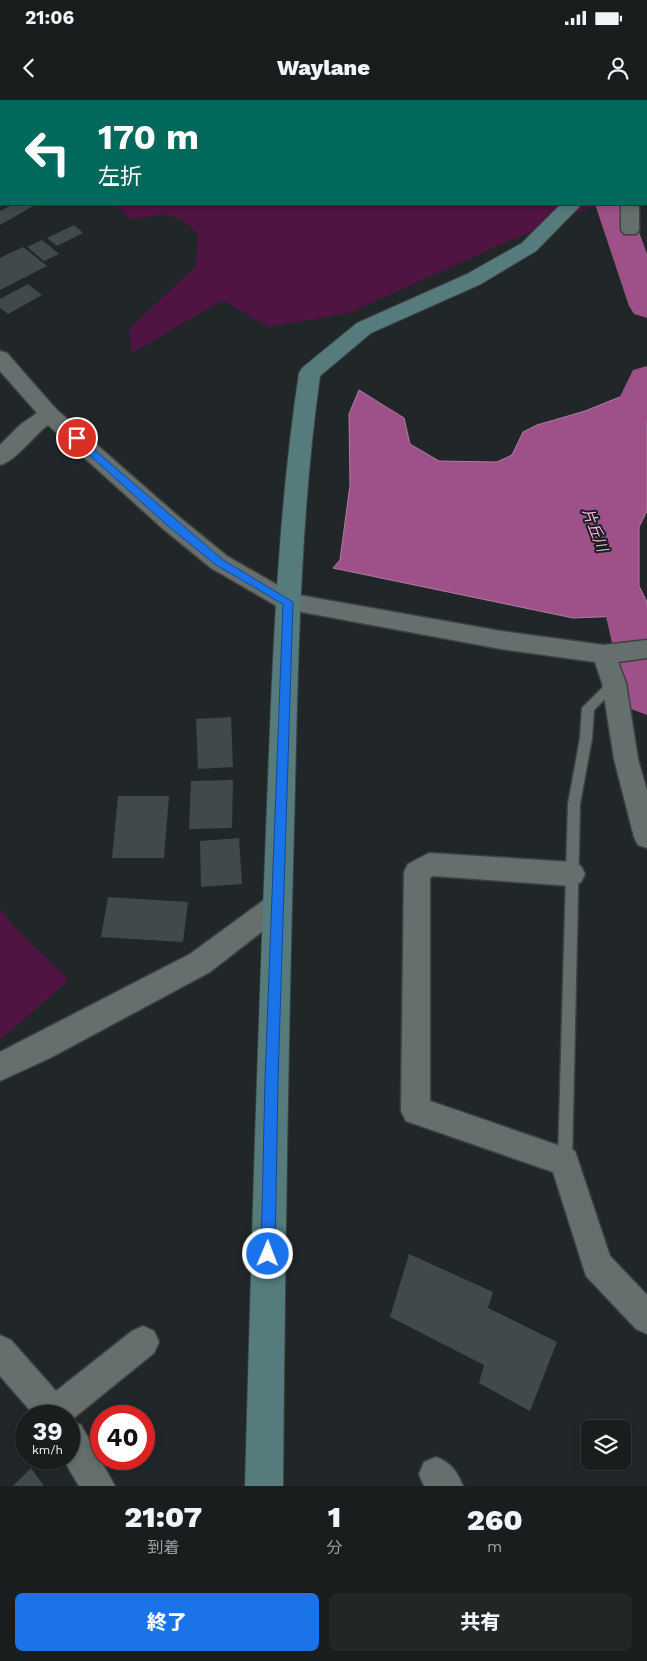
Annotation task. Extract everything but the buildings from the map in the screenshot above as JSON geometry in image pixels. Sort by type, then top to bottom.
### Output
[{"type":"street","points":[[264,1486],[277,904],[288,602],[298,466],[310,373],[364,328],[474,279],[529,247],[571,205]]},
{"type":"street","points":[[630,205],[630,230]]},
{"type":"street","points":[[0,358],[49,414],[170,522],[219,562],[288,602],[501,640],[604,654],[647,649]]},
{"type":"street","points":[[0,458],[27,430],[49,414]]},
{"type":"street","points":[[604,654],[614,683],[626,759],[647,837]]},
{"type":"street","points":[[572,874],[429,864],[417,872],[416,1111],[565,1161],[597,1265],[647,1318]]},
{"type":"street","points":[[0,1067],[40,1048],[200,963],[277,904]]},
{"type":"street","points":[[78,1405],[143,1342]]},
{"type":"street","points":[[0,1351],[46,1405]]},
{"type":"street","points":[[80,1456],[98,1486]]},
{"type":"lane","points":[[565,1161],[574,804],[588,708],[614,683]]},
{"type":"shaded area","points":[[116,205],[598,205],[511,240],[349,313],[268,327],[223,300],[132,353],[129,329],[196,266],[198,235],[190,226],[175,217],[160,216],[130,219]]},
{"type":"shaded area","points":[[0,908],[14,927],[69,980],[0,1040]]},
{"type":"water","points":[[647,386],[647,511],[639,527],[639,586],[647,602],[647,615],[573,618],[333,568],[340,560],[350,485],[349,414],[359,390],[404,418],[410,444],[439,461],[497,462],[512,455],[523,432],[537,425],[585,411]]},
{"type":"waterway","name":"片丘川","points":[[612,205],[647,306]]},
{"type":"waterway","name":"片丘川","points":[[610,445],[632,413],[647,379]]},
{"type":"waterway","name":"片丘川","points":[[604,554],[627,612],[647,696]]},
{"type":"route","points":[[77,438],[170,522],[219,562],[288,602],[268,1254]]}]
